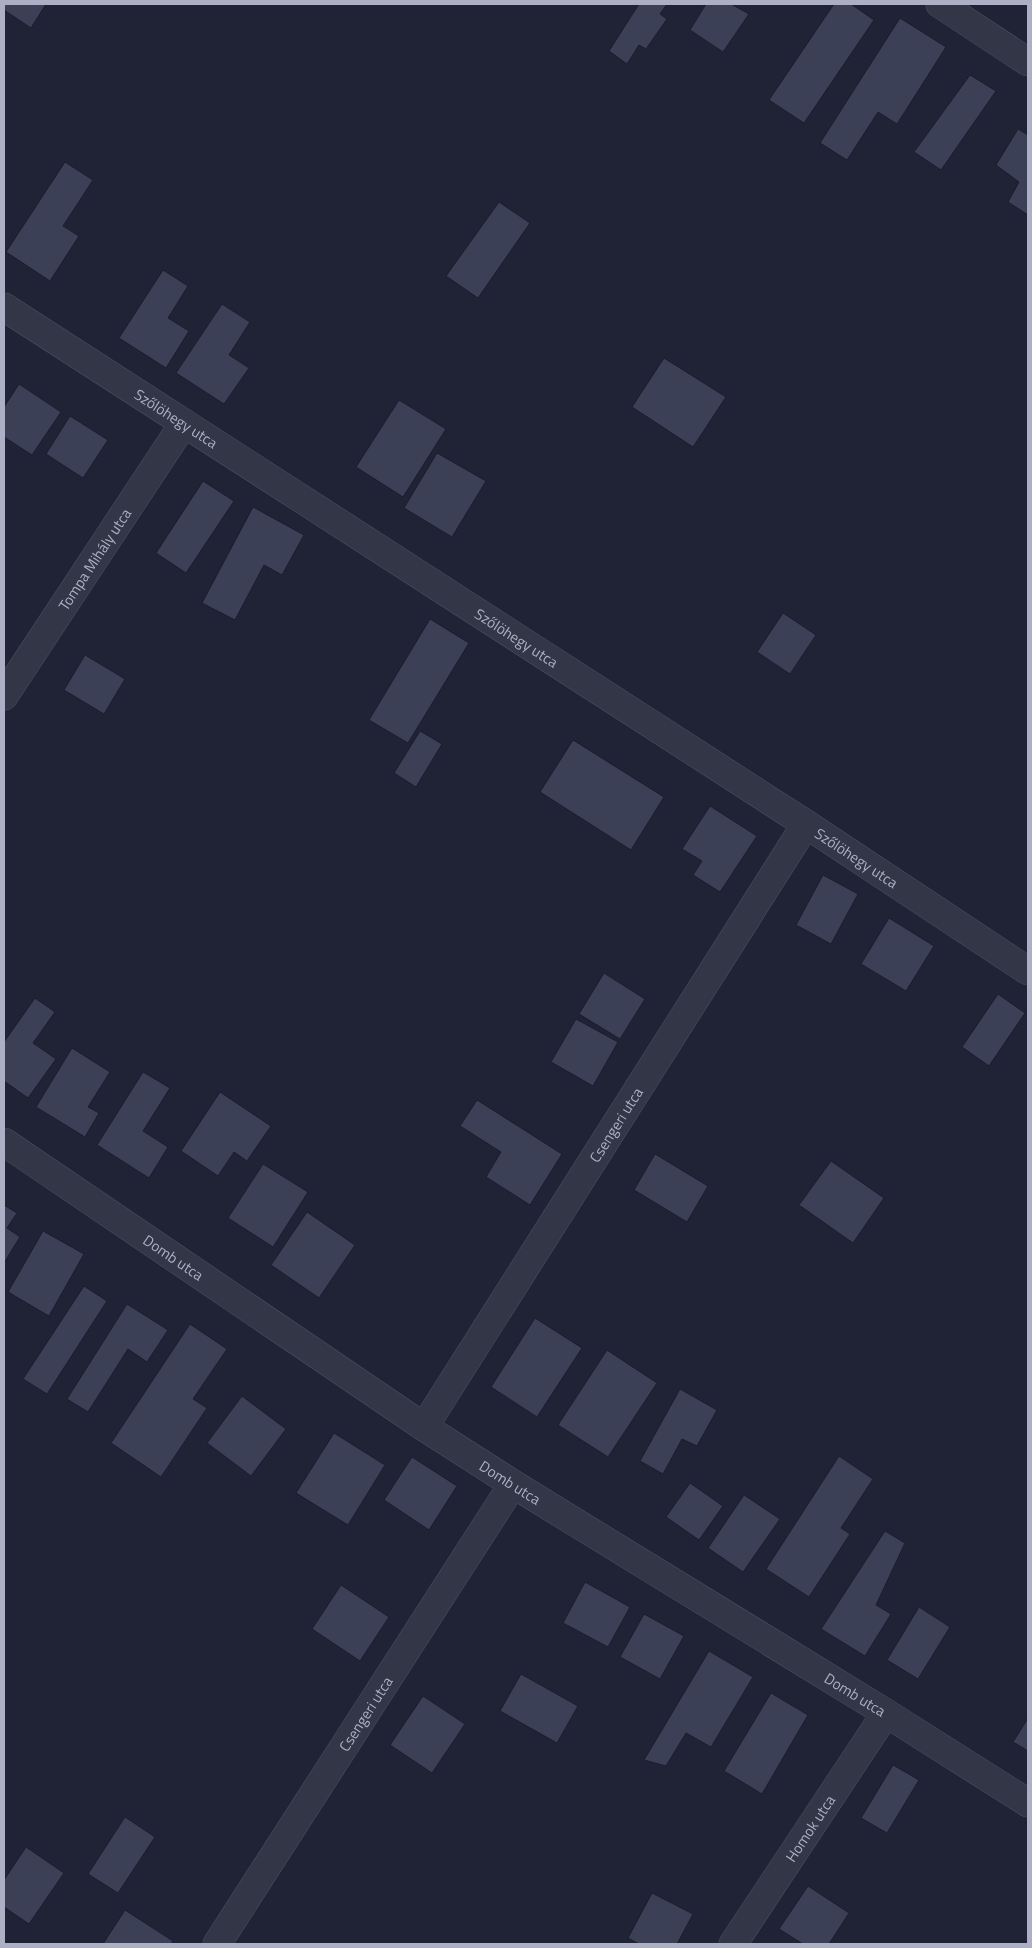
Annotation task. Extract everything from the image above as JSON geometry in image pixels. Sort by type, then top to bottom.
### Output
[{"type":"street","points":[[940,4],[1028,62]]},
{"type":"street","name":"Szőlöhegy utca","points":[[4,307],[806,824],[1028,971]]},
{"type":"street","name":"Tompa Mihály utca","points":[[4,696],[184,423]]},
{"type":"street","name":"Csengeri utca","points":[[424,1427],[806,824]]},
{"type":"street","name":"Domb utca","points":[[4,1142],[424,1427],[1028,1803]]},
{"type":"street","name":"Csengeri utca","points":[[218,1944],[513,1484]]},
{"type":"street","name":"Homok utca","points":[[733,1944],[886,1713]]},
{"type":"building","points":[[4,4],[46,4],[31,28],[4,10]]},
{"type":"building","points":[[639,4],[667,4],[660,14],[667,19],[646,49],[639,45],[627,64],[609,51]]},
{"type":"building","points":[[706,4],[731,4],[749,14],[723,52],[690,30]]},
{"type":"building","points":[[834,4],[851,4],[874,20],[804,123],[769,100]]},
{"type":"building","points":[[900,18],[946,47],[897,124],[878,112],[847,160],[820,143]]},
{"type":"building","points":[[970,75],[996,91],[941,170],[914,152]]},
{"type":"building","points":[[1018,129],[1028,135],[1028,215],[1008,202],[1019,182],[996,165]]},
{"type":"building","points":[[65,162],[93,180],[63,226],[79,236],[50,281],[6,252]]},
{"type":"building","points":[[499,202],[530,223],[478,298],[446,276]]},
{"type":"building","points":[[163,270],[188,286],[168,318],[189,331],[166,368],[119,338]]},
{"type":"building","points":[[222,304],[250,322],[229,355],[249,368],[224,404],[176,373]]},
{"type":"building","points":[[664,358],[726,397],[693,447],[632,407]]},
{"type":"building","points":[[19,384],[61,412],[32,455],[4,437],[4,407]]},
{"type":"building","points":[[399,400],[446,429],[403,497],[356,467]]},
{"type":"building","points":[[70,416],[108,440],[83,478],[46,454]]},
{"type":"building","points":[[437,453],[486,481],[452,537],[404,508]]},
{"type":"building","points":[[203,481],[234,501],[186,573],[156,553]]},
{"type":"building","points":[[253,507],[304,535],[282,575],[264,565],[235,620],[202,603]]},
{"type":"building","points":[[783,613],[816,635],[790,674],[757,652]]},
{"type":"building","points":[[430,619],[469,643],[408,743],[369,720]]},
{"type":"building","points":[[85,655],[125,679],[104,714],[64,690]]},
{"type":"building","points":[[420,731],[442,744],[416,787],[394,773]]},
{"type":"building","points":[[573,740],[664,797],[631,850],[540,792]]},
{"type":"building","points":[[710,806],[757,836],[720,892],[693,875],[702,861],[682,849]]},
{"type":"building","points":[[823,875],[858,894],[831,944],[796,925]]},
{"type":"building","points":[[889,918],[934,946],[906,991],[861,964]]},
{"type":"building","points":[[604,973],[645,999],[620,1039],[579,1014]]},
{"type":"building","points":[[998,994],[1025,1013],[989,1066],[962,1047]]},
{"type":"building","points":[[35,998],[55,1012],[33,1043],[56,1059],[28,1098],[4,1081],[4,1042]]},
{"type":"building","points":[[576,1019],[618,1042],[593,1086],[551,1062]]},
{"type":"building","points":[[72,1048],[110,1072],[88,1107],[99,1113],[85,1137],[36,1107]]},
{"type":"building","points":[[143,1072],[170,1088],[143,1131],[168,1147],[149,1178],[97,1145]]},
{"type":"building","points":[[220,1092],[271,1126],[247,1161],[234,1152],[218,1176],[181,1151]]},
{"type":"building","points":[[477,1100],[562,1154],[530,1205],[486,1177],[501,1152],[460,1126]]},
{"type":"building","points":[[655,1154],[708,1186],[687,1222],[634,1190]]},
{"type":"building","points":[[831,1161],[884,1198],[853,1243],[799,1205]]},
{"type":"building","points":[[263,1164],[308,1192],[273,1247],[228,1218]]},
{"type":"building","points":[[4,1205],[17,1213],[7,1228],[20,1237],[4,1263]]},
{"type":"building","points":[[307,1212],[355,1245],[319,1298],[271,1265]]},
{"type":"building","points":[[43,1231],[84,1254],[49,1316],[8,1292]]},
{"type":"building","points":[[84,1286],[107,1301],[47,1394],[23,1379]]},
{"type":"building","points":[[127,1304],[168,1330],[147,1362],[128,1349],[88,1412],[67,1399]]},
{"type":"building","points":[[535,1318],[582,1348],[537,1417],[491,1387]]},
{"type":"building","points":[[190,1324],[227,1349],[193,1399],[207,1408],[161,1477],[111,1443]]},
{"type":"building","points":[[607,1350],[657,1383],[608,1457],[558,1425]]},
{"type":"building","points":[[680,1389],[717,1410],[697,1446],[682,1439],[663,1474],[640,1461]]},
{"type":"building","points":[[242,1396],[286,1429],[251,1476],[207,1443]]},
{"type":"building","points":[[334,1433],[385,1465],[348,1525],[296,1493]]},
{"type":"building","points":[[839,1456],[873,1479],[841,1528],[850,1534],[809,1597],[766,1569]]},
{"type":"building","points":[[412,1457],[457,1486],[429,1530],[384,1500]]},
{"type":"building","points":[[690,1483],[723,1506],[699,1540],[666,1517]]},
{"type":"building","points":[[744,1495],[780,1519],[743,1572],[708,1548]]},
{"type":"building","points":[[885,1531],[905,1543],[876,1605],[891,1614],[865,1656],[821,1629]]},
{"type":"building","points":[[585,1582],[630,1607],[608,1647],[563,1623]]},
{"type":"building","points":[[341,1585],[389,1617],[360,1661],[312,1629]]},
{"type":"building","points":[[919,1607],[950,1627],[918,1679],[887,1660]]},
{"type":"building","points":[[644,1614],[684,1636],[660,1679],[620,1657]]},
{"type":"building","points":[[709,1651],[753,1677],[711,1747],[686,1733],[666,1766],[644,1760]]},
{"type":"building","points":[[521,1674],[578,1706],[557,1743],[500,1711]]},
{"type":"building","points":[[771,1693],[808,1715],[762,1794],[724,1771]]},
{"type":"building","points":[[423,1696],[465,1724],[432,1773],[390,1745]]},
{"type":"building","points":[[1028,1718],[1028,1751],[1013,1742]]},
{"type":"building","points":[[893,1765],[919,1780],[887,1833],[861,1818]]},
{"type":"building","points":[[125,1817],[155,1837],[118,1893],[88,1874]]},
{"type":"building","points":[[26,1847],[64,1873],[29,1924],[4,1907],[4,1880]]},
{"type":"building","points":[[808,1886],[849,1913],[829,1944],[803,1944],[779,1929]]},
{"type":"building","points":[[652,1893],[693,1914],[677,1944],[639,1944],[628,1938]]},
{"type":"building","points":[[125,1910],[173,1941],[171,1944],[103,1944]]}]
